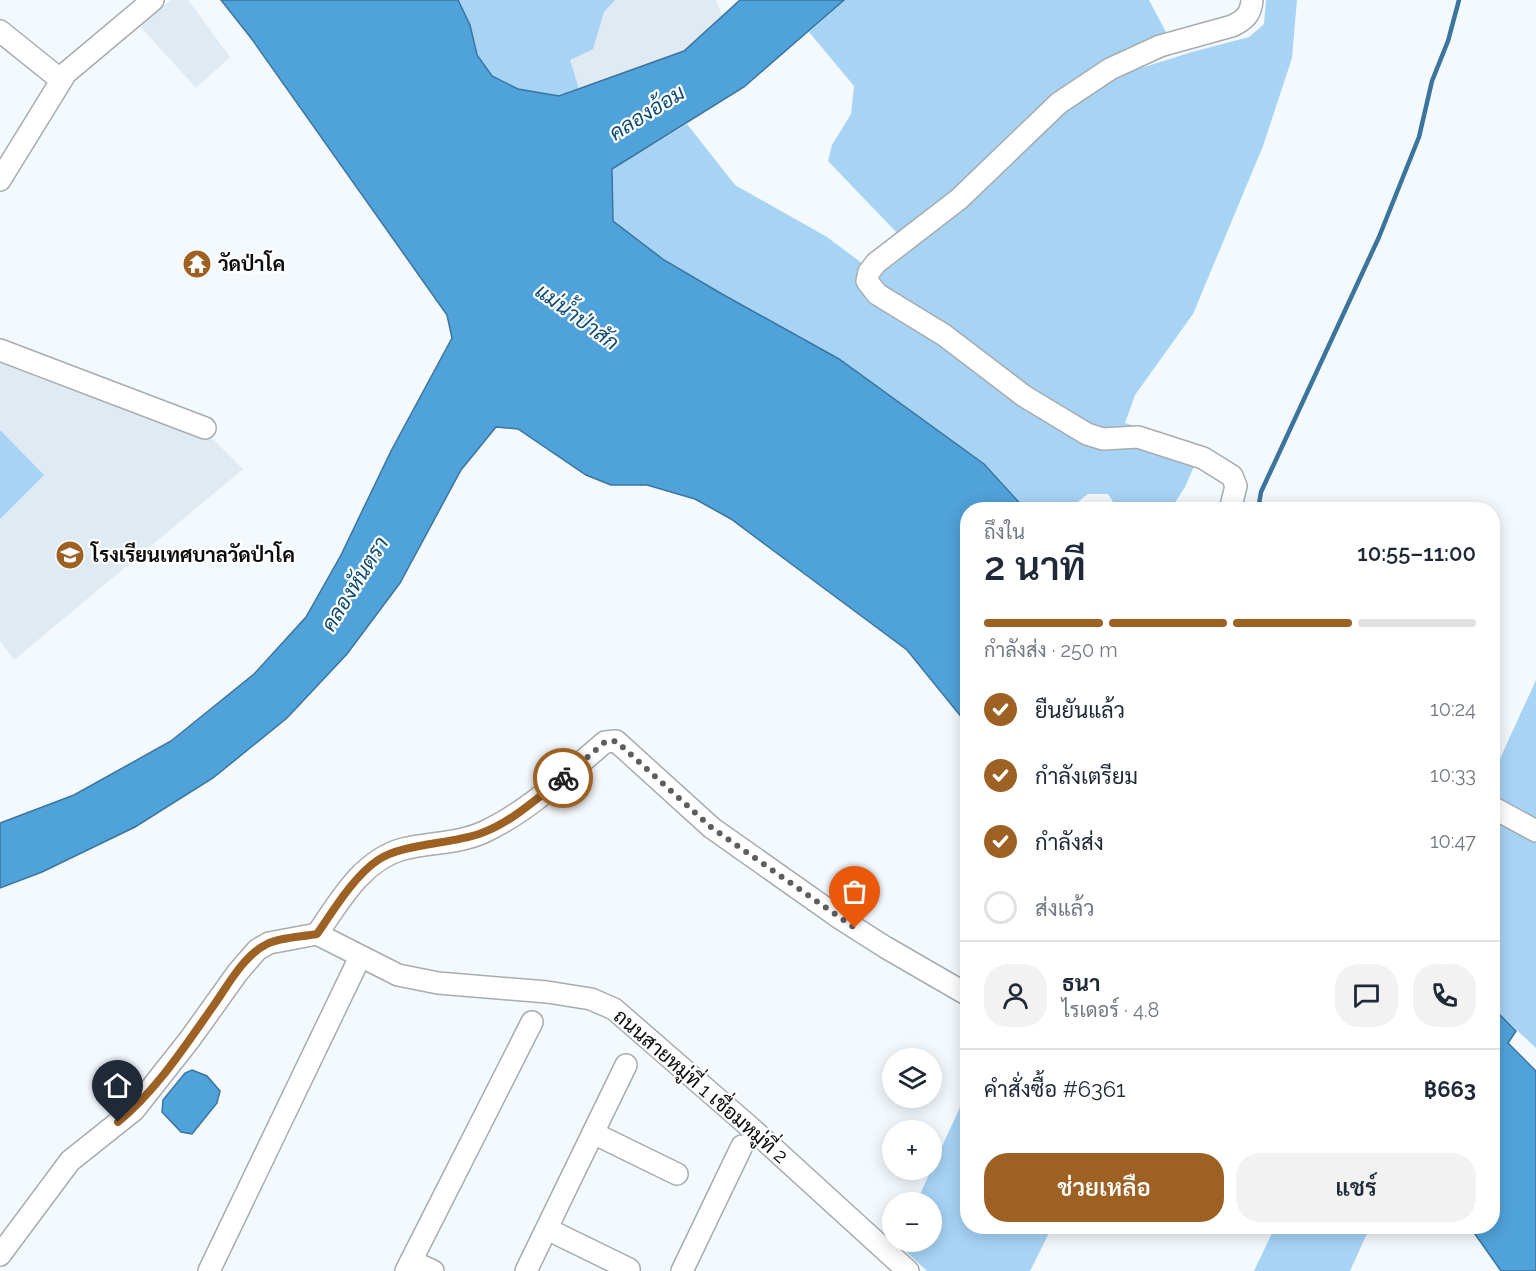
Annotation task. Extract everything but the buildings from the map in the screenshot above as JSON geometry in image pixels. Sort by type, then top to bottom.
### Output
[{"type":"street","points":[[0,180],[66,73],[153,0]]},
{"type":"street","points":[[1232,502],[1236,486],[1232,476],[1213,464],[1203,458],[1138,437],[1103,439],[1087,434],[1024,396],[944,335],[877,294],[867,281],[869,272],[876,263],[959,199],[1059,103],[1110,69],[1160,46],[1232,26],[1244,20],[1251,11],[1252,0]]},
{"type":"street","points":[[0,31],[61,80]]},
{"type":"street","points":[[0,350],[205,428]]},
{"type":"street","points":[[0,1255],[70,1161],[134,1110],[257,950],[269,943],[317,934],[346,891],[378,860],[402,849],[451,842],[483,832],[517,813],[605,742],[616,741],[712,828],[841,919],[960,989]]},
{"type":"street","points":[[1500,811],[1536,831]]},
{"type":"street","name":"ถนนสายหมู่ที่ 1 เชื่อมหมู่ที่ 2","points":[[317,934],[398,975],[438,983],[547,992],[591,999],[614,1009],[908,1271]]},
{"type":"street","points":[[209,1271],[360,957]]},
{"type":"street","points":[[433,1271],[409,1266],[532,1022]]},
{"type":"street","points":[[526,1271],[626,1065]]},
{"type":"street","points":[[593,1133],[677,1173]]},
{"type":"street","points":[[682,1271],[742,1146]]},
{"type":"street","points":[[547,1229],[629,1269]]},
{"type":"shaded area","points":[[171,0],[188,0],[230,57],[196,88],[140,26]]},
{"type":"shaded area","points":[[458,0],[716,0],[722,16],[684,51],[559,96],[470,25]]},
{"type":"shaded area","points":[[458,0],[615,0],[604,12],[593,49],[570,60],[579,89],[559,96],[518,89],[492,76],[477,55],[470,25]]},
{"type":"shaded area","points":[[844,0],[1149,0],[1167,34],[1111,65],[949,201],[900,236],[828,161],[832,145],[851,114],[854,86],[809,32]]},
{"type":"shaded area","points":[[1266,0],[1297,0],[1292,58],[1263,146],[1193,314],[1135,395],[1125,423],[1202,448],[1185,487],[1175,502],[1113,502],[1108,494],[1088,494],[1078,502],[1019,502],[984,464],[839,359],[664,260],[613,221],[612,169],[687,124],[735,185],[827,237],[879,276],[955,215],[1063,110],[1116,76],[1249,37],[1264,24]]},
{"type":"shaded area","name":"โรงเรียนเทศบาลวัดป่าโค","points":[[0,360],[214,440],[243,469],[14,660],[0,641]]},
{"type":"shaded area","points":[[0,430],[44,475],[0,519]]},
{"type":"shaded area","points":[[1536,680],[1536,1048],[1500,1015],[1500,759]]},
{"type":"shaded area","points":[[960,1107],[960,1234],[1048,1234],[1030,1271],[927,1271],[907,1252],[942,1252],[942,1192],[921,1192],[927,1180],[942,1180],[942,1146]]},
{"type":"shaded area","points":[[1272,1234],[1367,1234],[1350,1271],[1254,1271]]},
{"type":"water","points":[[221,0],[458,0],[470,25],[477,55],[492,76],[518,89],[559,96],[684,51],[740,0],[844,0],[744,87],[612,169],[613,221],[664,260],[839,359],[984,464],[1019,502],[960,502],[960,715],[907,650],[731,519],[695,499],[647,485],[611,485],[586,475],[518,429],[496,427],[461,470],[400,583],[347,654],[287,718],[213,778],[135,827],[42,872],[0,888],[0,823],[74,795],[171,741],[254,674],[306,617],[341,555],[391,451],[452,338],[447,315],[251,38]]},
{"type":"water","points":[[1500,1015],[1516,1031],[1508,1043],[1536,1071],[1536,1271],[1501,1271],[1475,1234],[1500,1234]]},
{"type":"water","points":[[192,1070],[207,1076],[220,1091],[217,1103],[192,1134],[181,1132],[162,1112],[163,1100],[185,1073]]},
{"type":"waterway","points":[[1259,502],[1261,492],[1379,237],[1419,137],[1432,81],[1448,41],[1459,0]]},
{"type":"way so far","points":[[563,778],[605,742],[616,741],[712,828],[855,928]]},
{"type":"place","name":"วัดป่าโค","points":[[197,264]]},
{"type":"place","name":"โรงเรียนเทศบาลวัดป่าโค","points":[[70,555]]},
{"type":"route","points":[[118,1122],[134,1110],[257,950],[269,943],[317,934],[346,891],[378,860],[402,849],[451,842],[483,832],[517,813],[563,778]]},
{"type":"water label","name":"คลองอ้อม","points":[[647,113]]},
{"type":"water label","name":"แม่น้ำป่าสัก","points":[[577,317]]},
{"type":"water label","name":"คลองหันตรา","points":[[355,584]]}]
